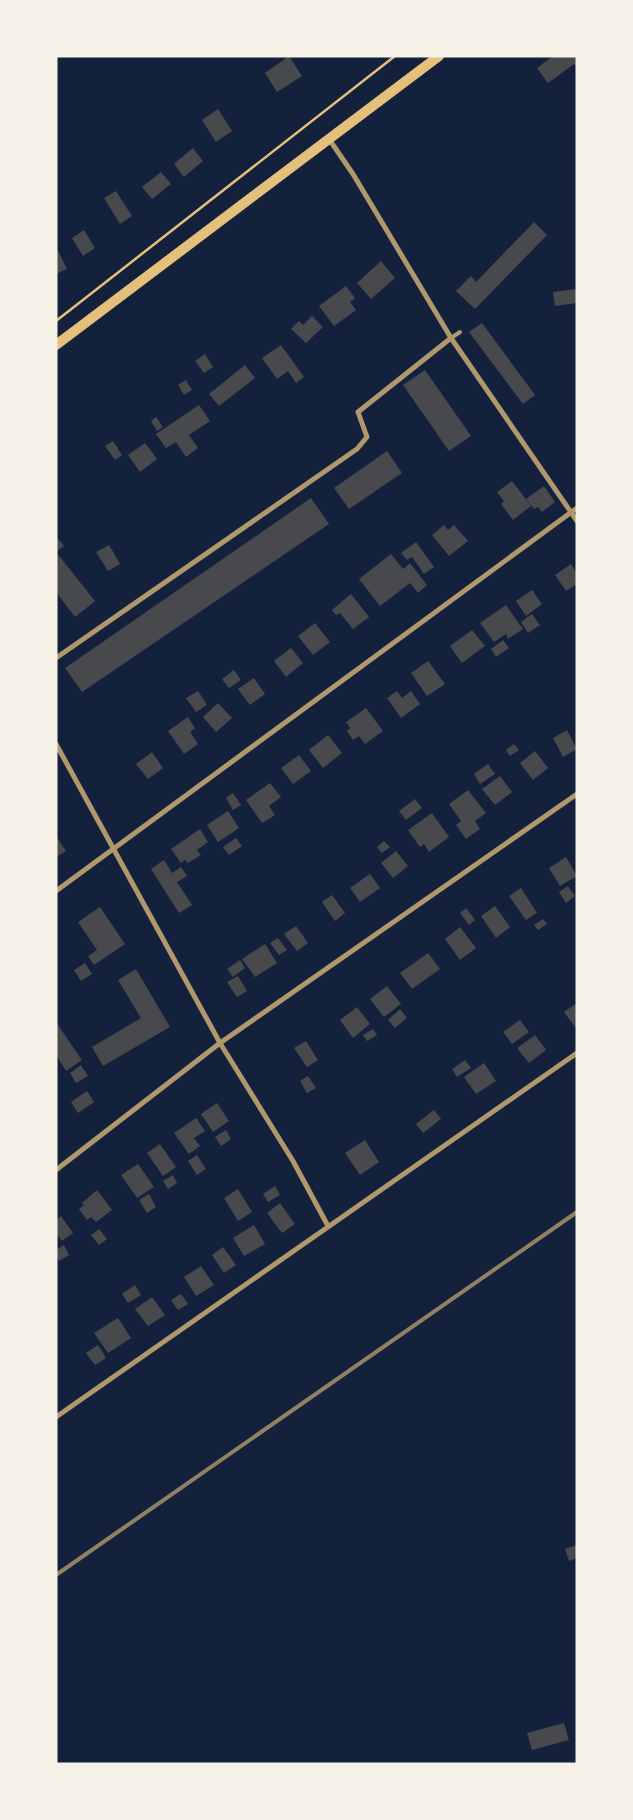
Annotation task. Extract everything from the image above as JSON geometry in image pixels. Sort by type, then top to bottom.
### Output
[{"type":"main road","points":[[56,345],[439,56]]},
{"type":"street","points":[[330,139],[451,338],[577,521]]},
{"type":"street","points":[[56,658],[357,449],[368,437],[358,412],[451,338]]},
{"type":"street","points":[[56,892],[577,508]]},
{"type":"street","points":[[56,744],[220,1043],[293,1161],[328,1226]]},
{"type":"street","points":[[56,1170],[220,1043],[577,794]]},
{"type":"street","points":[[56,1417],[577,1053]]},
{"type":"lane","points":[[451,338],[460,332]]},
{"type":"path","points":[[56,321],[395,56]]},
{"type":"building","points":[[289,56],[302,76],[277,92],[265,73]]},
{"type":"building","points":[[553,56],[577,56],[577,67],[574,64],[548,83],[537,68]]},
{"type":"building","points":[[218,109],[232,131],[216,142],[202,120]]},
{"type":"building","points":[[193,148],[203,161],[184,177],[174,164]]},
{"type":"building","points":[[161,172],[171,184],[152,199],[142,187]]},
{"type":"building","points":[[116,191],[132,216],[120,224],[104,198]]},
{"type":"building","points":[[534,222],[547,235],[475,309],[456,291],[471,276],[476,282]]},
{"type":"building","points":[[84,230],[95,248],[83,256],[72,238]]},
{"type":"building","points":[[56,247],[67,269],[56,274]]},
{"type":"building","points":[[381,261],[395,278],[371,299],[357,283]]},
{"type":"building","points":[[346,286],[355,298],[350,302],[356,310],[334,326],[319,306]]},
{"type":"building","points":[[577,289],[577,303],[555,306],[553,292]]},
{"type":"building","points":[[312,316],[323,327],[306,343],[291,329],[299,321],[303,325]]},
{"type":"building","points":[[482,323],[535,395],[523,404],[469,332]]},
{"type":"building","points":[[281,345],[304,377],[296,383],[288,371],[277,379],[262,358]]},
{"type":"building","points":[[205,354],[213,367],[204,373],[195,361]]},
{"type":"building","points":[[245,365],[255,378],[219,406],[209,394]]},
{"type":"building","points":[[425,370],[471,436],[449,451],[403,385]]},
{"type":"building","points":[[186,380],[192,390],[184,395],[178,385]]},
{"type":"building","points":[[199,405],[210,421],[189,435],[198,448],[186,457],[176,442],[166,448],[156,434]]},
{"type":"building","points":[[156,417],[163,427],[157,431],[151,421]]},
{"type":"building","points":[[113,441],[122,455],[115,460],[105,446]]},
{"type":"building","points":[[145,443],[157,459],[140,472],[128,455]]},
{"type":"building","points":[[387,451],[402,473],[349,509],[334,488]]},
{"type":"building","points":[[512,481],[531,506],[513,520],[501,504],[504,501],[497,492]]},
{"type":"building","points":[[544,486],[555,502],[542,512],[538,507],[534,509],[526,499]]},
{"type":"building","points":[[311,498],[329,524],[82,692],[65,668]]},
{"type":"building","points":[[444,525],[448,530],[454,525],[468,541],[449,556],[432,535]]},
{"type":"building","points":[[56,536],[64,546],[56,552]]},
{"type":"building","points":[[416,542],[434,567],[424,574],[412,557],[407,560],[401,553]]},
{"type":"building","points":[[109,545],[120,564],[108,571],[96,552]]},
{"type":"building","points":[[56,552],[95,601],[75,617],[56,592]]},
{"type":"building","points":[[391,554],[403,569],[410,563],[427,585],[418,593],[410,583],[380,606],[359,579]]},
{"type":"building","points":[[571,564],[577,573],[577,584],[566,591],[555,575]]},
{"type":"building","points":[[532,590],[542,604],[526,616],[516,601]]},
{"type":"building","points":[[351,594],[369,617],[353,629],[340,613],[336,615],[332,610]]},
{"type":"building","points":[[506,605],[523,629],[508,639],[506,634],[494,642],[480,623]]},
{"type":"building","points":[[532,614],[540,625],[528,633],[521,622]]},
{"type":"building","points":[[315,623],[330,642],[313,655],[298,636]]},
{"type":"building","points":[[472,630],[485,646],[462,663],[450,646]]},
{"type":"building","points":[[503,640],[509,648],[496,657],[491,649]]},
{"type":"building","points":[[291,648],[303,663],[286,677],[274,661]]},
{"type":"building","points":[[428,661],[445,684],[427,696],[411,673]]},
{"type":"building","points":[[234,670],[241,680],[229,688],[222,679]]},
{"type":"building","points":[[254,678],[265,694],[250,705],[238,689]]},
{"type":"building","points":[[198,691],[207,705],[196,712],[186,698]]},
{"type":"building","points":[[397,691],[402,698],[411,691],[420,704],[401,718],[387,698]]},
{"type":"building","points":[[218,703],[232,718],[216,732],[203,717]]},
{"type":"building","points":[[366,708],[383,731],[365,744],[359,736],[353,740],[347,731],[350,728],[346,722]]},
{"type":"building","points":[[188,717],[195,728],[190,732],[198,744],[184,754],[168,731]]},
{"type":"building","points":[[567,730],[577,749],[563,757],[553,738]]},
{"type":"building","points":[[328,735],[342,753],[323,768],[309,750]]},
{"type":"building","points":[[514,744],[519,750],[510,756],[506,750]]},
{"type":"building","points":[[535,751],[548,768],[533,780],[520,763]]},
{"type":"building","points":[[152,752],[163,768],[148,779],[136,764]]},
{"type":"building","points":[[299,755],[311,771],[293,784],[281,768]]},
{"type":"building","points":[[488,764],[495,774],[480,784],[474,774]]},
{"type":"building","points":[[500,776],[512,792],[495,805],[482,789]]},
{"type":"building","points":[[270,783],[281,797],[269,806],[275,815],[262,823],[246,800]]},
{"type":"building","points":[[468,790],[486,813],[475,821],[480,829],[466,839],[456,825],[461,821],[449,804]]},
{"type":"building","points":[[233,793],[241,805],[233,810],[226,798]]},
{"type":"building","points":[[415,799],[422,808],[406,820],[399,811]]},
{"type":"building","points":[[228,811],[239,828],[218,842],[207,825]]},
{"type":"building","points":[[432,813],[449,837],[429,852],[424,844],[420,847],[408,830]]},
{"type":"building","points":[[200,829],[208,842],[197,850],[201,855],[188,863],[185,860],[181,863],[171,849]]},
{"type":"building","points":[[56,836],[66,851],[56,857]]},
{"type":"building","points":[[236,838],[242,846],[229,855],[223,847]]},
{"type":"building","points":[[384,841],[390,847],[382,853],[377,847]]},
{"type":"building","points":[[396,851],[408,866],[393,878],[381,863]]},
{"type":"building","points":[[566,857],[577,876],[560,886],[549,868]]},
{"type":"building","points":[[164,860],[172,873],[181,867],[187,876],[177,882],[192,905],[179,913],[151,869]]},
{"type":"building","points":[[370,874],[380,888],[360,902],[350,888]]},
{"type":"building","points":[[568,886],[575,896],[566,903],[559,892]]},
{"type":"building","points":[[521,888],[537,913],[526,920],[509,896]]},
{"type":"building","points":[[332,895],[345,913],[335,921],[322,902]]},
{"type":"building","points":[[495,906],[510,927],[496,938],[481,916]]},
{"type":"building","points":[[100,907],[125,944],[94,965],[88,956],[97,950],[78,922]]},
{"type":"building","points":[[466,908],[475,920],[469,925],[460,913]]},
{"type":"building","points":[[543,919],[547,924],[538,930],[534,925]]},
{"type":"building","points":[[296,926],[308,943],[297,951],[284,934]]},
{"type":"building","points":[[460,927],[476,948],[460,960],[445,939]]},
{"type":"building","points":[[278,938],[287,950],[279,955],[270,943]]},
{"type":"building","points":[[265,944],[277,963],[255,977],[242,959]]},
{"type":"building","points":[[428,953],[440,969],[412,989],[400,973]]},
{"type":"building","points":[[240,960],[245,968],[233,977],[227,969]]},
{"type":"building","points":[[85,963],[92,974],[81,981],[74,970]]},
{"type":"building","points":[[136,969],[170,1027],[103,1066],[92,1047],[141,1018],[118,980]]},
{"type":"building","points":[[238,976],[247,991],[237,997],[227,982]]},
{"type":"building","points":[[387,986],[401,1004],[384,1017],[370,999]]},
{"type":"building","points":[[577,1003],[577,1026],[575,1027],[564,1012]]},
{"type":"building","points":[[357,1007],[370,1024],[353,1038],[340,1020]]},
{"type":"building","points":[[400,1009],[407,1018],[395,1028],[388,1020]]},
{"type":"building","points":[[520,1020],[529,1032],[512,1044],[503,1032]]},
{"type":"building","points":[[56,1022],[82,1060],[66,1071],[56,1055]]},
{"type":"building","points":[[373,1029],[377,1035],[367,1041],[363,1035]]},
{"type":"building","points":[[535,1035],[546,1050],[529,1063],[517,1048]]},
{"type":"building","points":[[306,1041],[318,1060],[307,1067],[294,1048]]},
{"type":"building","points":[[465,1060],[471,1068],[457,1077],[452,1069]]},
{"type":"building","points":[[484,1063],[496,1081],[476,1094],[464,1077]]},
{"type":"building","points":[[81,1065],[88,1076],[76,1083],[70,1073]]},
{"type":"building","points":[[308,1076],[316,1088],[307,1093],[300,1081]]},
{"type":"building","points":[[87,1091],[94,1102],[78,1113],[71,1102]]},
{"type":"building","points":[[217,1103],[229,1121],[213,1132],[201,1114]]},
{"type":"building","points":[[434,1110],[441,1119],[423,1133],[416,1124]]},
{"type":"building","points":[[196,1118],[205,1131],[194,1138],[200,1146],[189,1154],[174,1133]]},
{"type":"building","points":[[226,1130],[231,1139],[221,1146],[215,1137]]},
{"type":"building","points":[[365,1140],[379,1162],[360,1175],[345,1153]]},
{"type":"building","points":[[160,1144],[176,1167],[163,1176],[147,1153]]},
{"type":"building","points":[[197,1155],[206,1169],[197,1175],[188,1161]]},
{"type":"building","points":[[138,1164],[154,1187],[137,1198],[121,1175]]},
{"type":"building","points":[[173,1175],[177,1183],[168,1189],[163,1181]]},
{"type":"building","points":[[275,1186],[280,1195],[268,1202],[263,1194]]},
{"type":"building","points":[[238,1189],[252,1212],[238,1221],[224,1198]]},
{"type":"building","points":[[97,1190],[112,1210],[96,1222],[91,1217],[87,1220],[79,1209],[84,1205],[82,1203]]},
{"type":"building","points":[[149,1194],[156,1207],[147,1213],[139,1200]]},
{"type":"building","points":[[280,1203],[295,1224],[282,1233],[267,1213]]},
{"type":"building","points":[[61,1216],[73,1233],[62,1241],[56,1234],[56,1220]]},
{"type":"building","points":[[254,1225],[265,1244],[244,1256],[233,1238]]},
{"type":"building","points":[[99,1229],[107,1239],[99,1245],[91,1235]]},
{"type":"building","points":[[64,1245],[69,1255],[59,1261],[56,1257],[56,1250]]},
{"type":"building","points":[[223,1247],[236,1265],[224,1273],[212,1255]]},
{"type":"building","points":[[201,1266],[214,1285],[196,1296],[184,1277]]},
{"type":"building","points":[[135,1285],[141,1295],[128,1303],[122,1294]]},
{"type":"building","points":[[181,1294],[188,1304],[178,1310],[171,1300]]},
{"type":"building","points":[[152,1297],[165,1315],[148,1326],[135,1309]]},
{"type":"building","points":[[118,1318],[131,1338],[108,1353],[94,1333]]},
{"type":"building","points":[[98,1345],[106,1358],[95,1365],[86,1353]]},
{"type":"building","points":[[577,1545],[577,1558],[569,1561],[565,1549]]},
{"type":"building","points":[[564,1723],[569,1740],[532,1750],[527,1733]]},
{"type":"railway","points":[[56,1575],[577,1212]]}]
